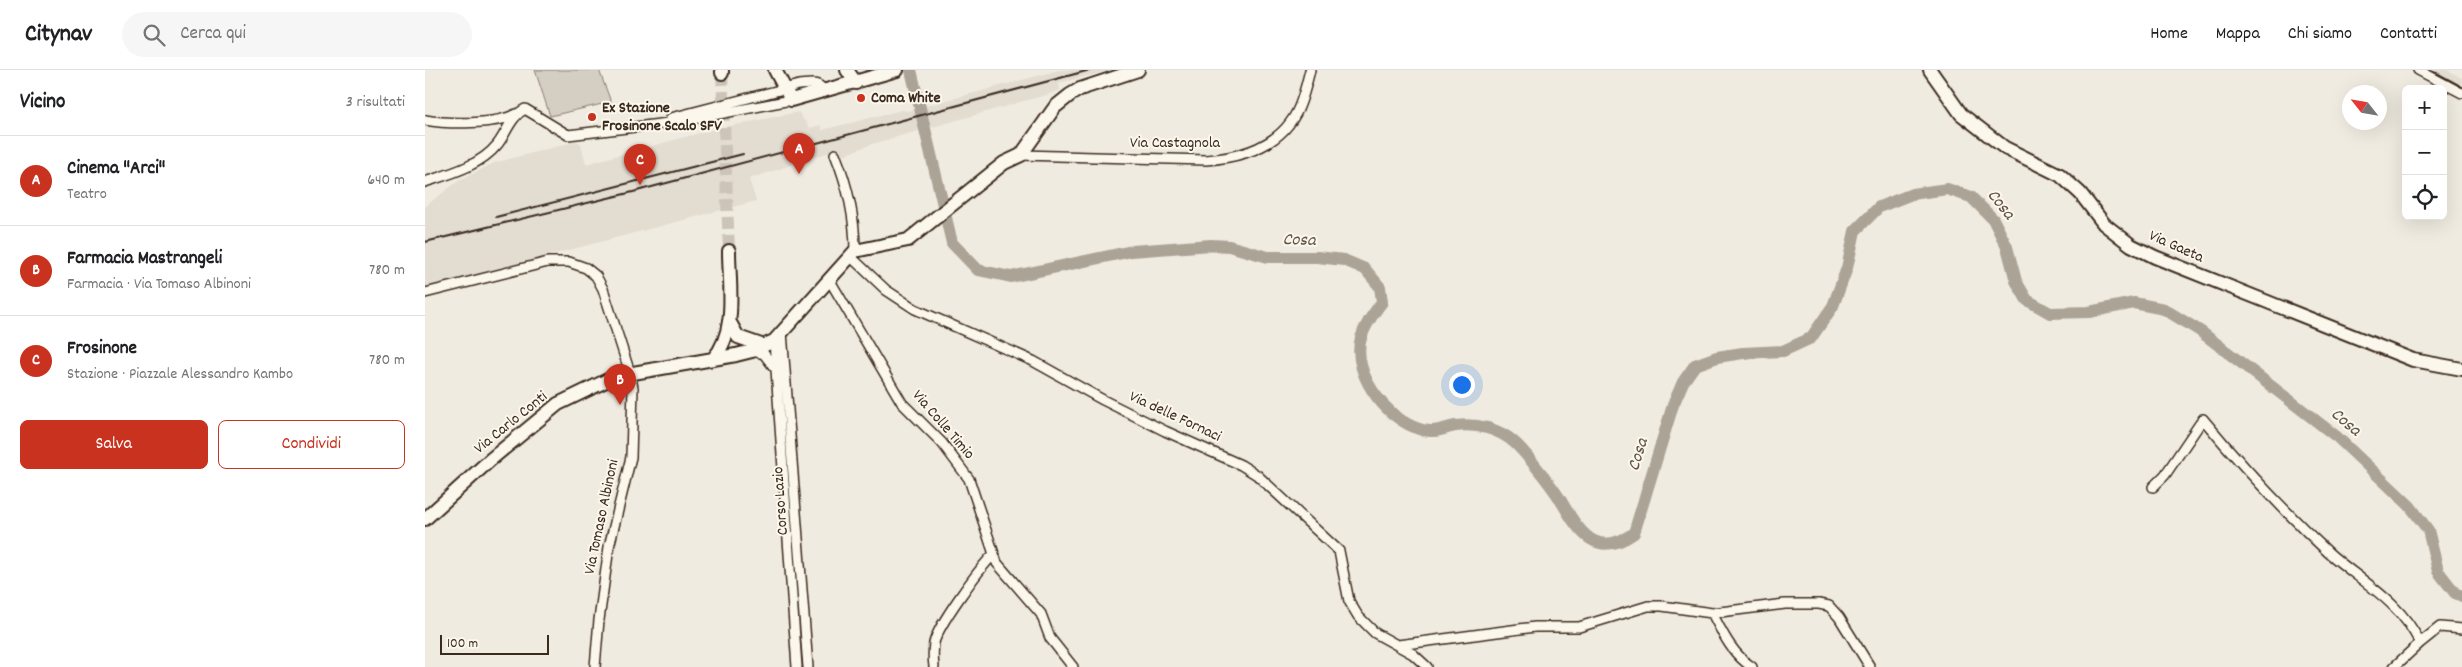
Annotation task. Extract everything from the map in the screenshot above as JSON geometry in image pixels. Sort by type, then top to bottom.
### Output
[{"type":"street","points":[[775,70],[783,89],[791,100]]},
{"type":"street","points":[[847,70],[856,84]]},
{"type":"street","points":[[425,120],[439,122],[500,119],[525,109],[569,135],[631,129],[791,100],[856,84],[897,70]]},
{"type":"street","points":[[776,370],[763,354],[768,343],[853,254],[899,243],[918,234],[1004,163],[1021,155],[1062,101],[1080,89],[1138,70]]},
{"type":"street","name":"Via Castagnola","points":[[1021,155],[1207,160],[1233,158],[1262,147],[1283,130],[1298,108],[1310,70]]},
{"type":"street","name":"Via Gaeta","points":[[1931,70],[1961,114],[2005,148],[2060,175],[2080,193],[2104,224],[2131,244],[2155,257],[2413,360],[2462,370]]},
{"type":"street","points":[[2418,70],[2462,94]]},
{"type":"street","points":[[631,129],[783,89],[817,83],[821,85],[825,92]]},
{"type":"street","points":[[425,182],[461,169],[483,158],[498,144],[518,113]]},
{"type":"street","points":[[500,119],[507,129]]},
{"type":"street","points":[[835,154],[848,190],[854,214],[853,254]]},
{"type":"street","points":[[729,251],[729,321],[736,355]]},
{"type":"street","name":"Via delle Fornaci","points":[[853,254],[886,290],[915,309],[1033,361],[1103,400],[1165,431],[1241,464],[1257,475],[1339,552],[1349,601],[1358,616],[1375,633],[1413,654],[1427,667]]},
{"type":"street","name":"Via Tomaso Albinoni","points":[[425,293],[548,262],[569,262],[586,268],[596,276],[603,289],[631,373],[633,388],[631,457],[609,547],[595,667]]},
{"type":"street","name":"Via Colle Timio","points":[[829,279],[902,403],[942,443],[969,479],[997,563],[1041,614],[1050,638],[1073,667]]},
{"type":"street","points":[[732,338],[768,343]]},
{"type":"street","points":[[713,359],[732,338]]},
{"type":"street","name":"Via Carlo Conti","points":[[425,519],[490,460],[558,404],[616,376],[736,355],[768,343]]},
{"type":"street","name":"Corso Lazio","points":[[768,343],[776,370],[797,667]]},
{"type":"street","name":"Corso Lazio","points":[[768,343],[808,667]]},
{"type":"street","points":[[2153,487],[2165,475],[2203,419],[2235,458],[2330,553],[2405,616],[2420,643]]},
{"type":"street","points":[[934,667],[934,642],[939,632],[962,593],[993,555]]},
{"type":"street","points":[[1395,645],[1414,645],[1535,626],[1579,627],[1648,606],[1662,606],[1712,613],[1785,604],[1819,604],[1829,606],[1839,617],[1870,667]]},
{"type":"street","points":[[1712,613],[1733,650],[1752,667]]},
{"type":"street","points":[[2394,667],[2440,627],[2462,629]]},
{"type":"shaded area","points":[[535,70],[599,70],[611,102],[550,116]]},
{"type":"shaded area","points":[[1059,70],[1111,70],[1059,83],[1060,90],[1053,93],[872,144],[841,156],[836,150],[749,179],[756,201],[425,288],[425,206],[460,180],[494,163],[577,141],[581,144],[586,164],[711,130],[798,112],[810,128],[821,125],[822,130],[902,110],[907,111]]},
{"type":"shaded area","points":[[2423,70],[2447,70],[2462,78],[2462,91]]},
{"type":"waterway","name":"Cosa","points":[[911,70],[952,243],[978,270],[1011,277],[1132,251],[1211,245],[1229,246],[1268,257],[1317,257],[1344,260],[1365,269],[1380,287],[1382,302],[1365,328],[1359,352],[1362,368],[1368,383],[1377,397],[1389,410],[1416,428],[1433,431],[1472,425],[1488,428],[1509,438],[1520,448],[1544,477],[1580,529],[1597,542],[1607,544],[1620,541],[1634,533],[1673,405],[1683,382],[1695,365],[1717,357],[1743,353],[1783,351],[1811,338],[1833,306],[1847,268],[1855,231],[1879,207],[1912,194],[1947,189],[1971,197],[1993,219],[2007,247],[2016,281],[2027,300],[2050,313],[2089,312],[2134,303],[2164,309],[2200,331],[2337,437],[2410,506],[2428,530],[2438,571],[2455,593],[2462,596]]},
{"type":"tunnel","points":[[722,73],[729,251]]},
{"type":"railway","points":[[425,242],[633,192],[1090,70]]},
{"type":"railway","points":[[2431,70],[2462,87]]},
{"type":"railway","points":[[496,217],[743,154]]},
{"type":"place","name":"Coma White","points":[[861,98]]},
{"type":"place","name":"Ex Stazione Frosinone Scalo SFV","points":[[592,117]]},
{"type":"place","name":"Cinema \"Arci\"","points":[[799,174]]},
{"type":"place","name":"Frosinone","points":[[640,185]]},
{"type":"place","name":"Farmacia Mastrangeli","points":[[620,405]]}]
